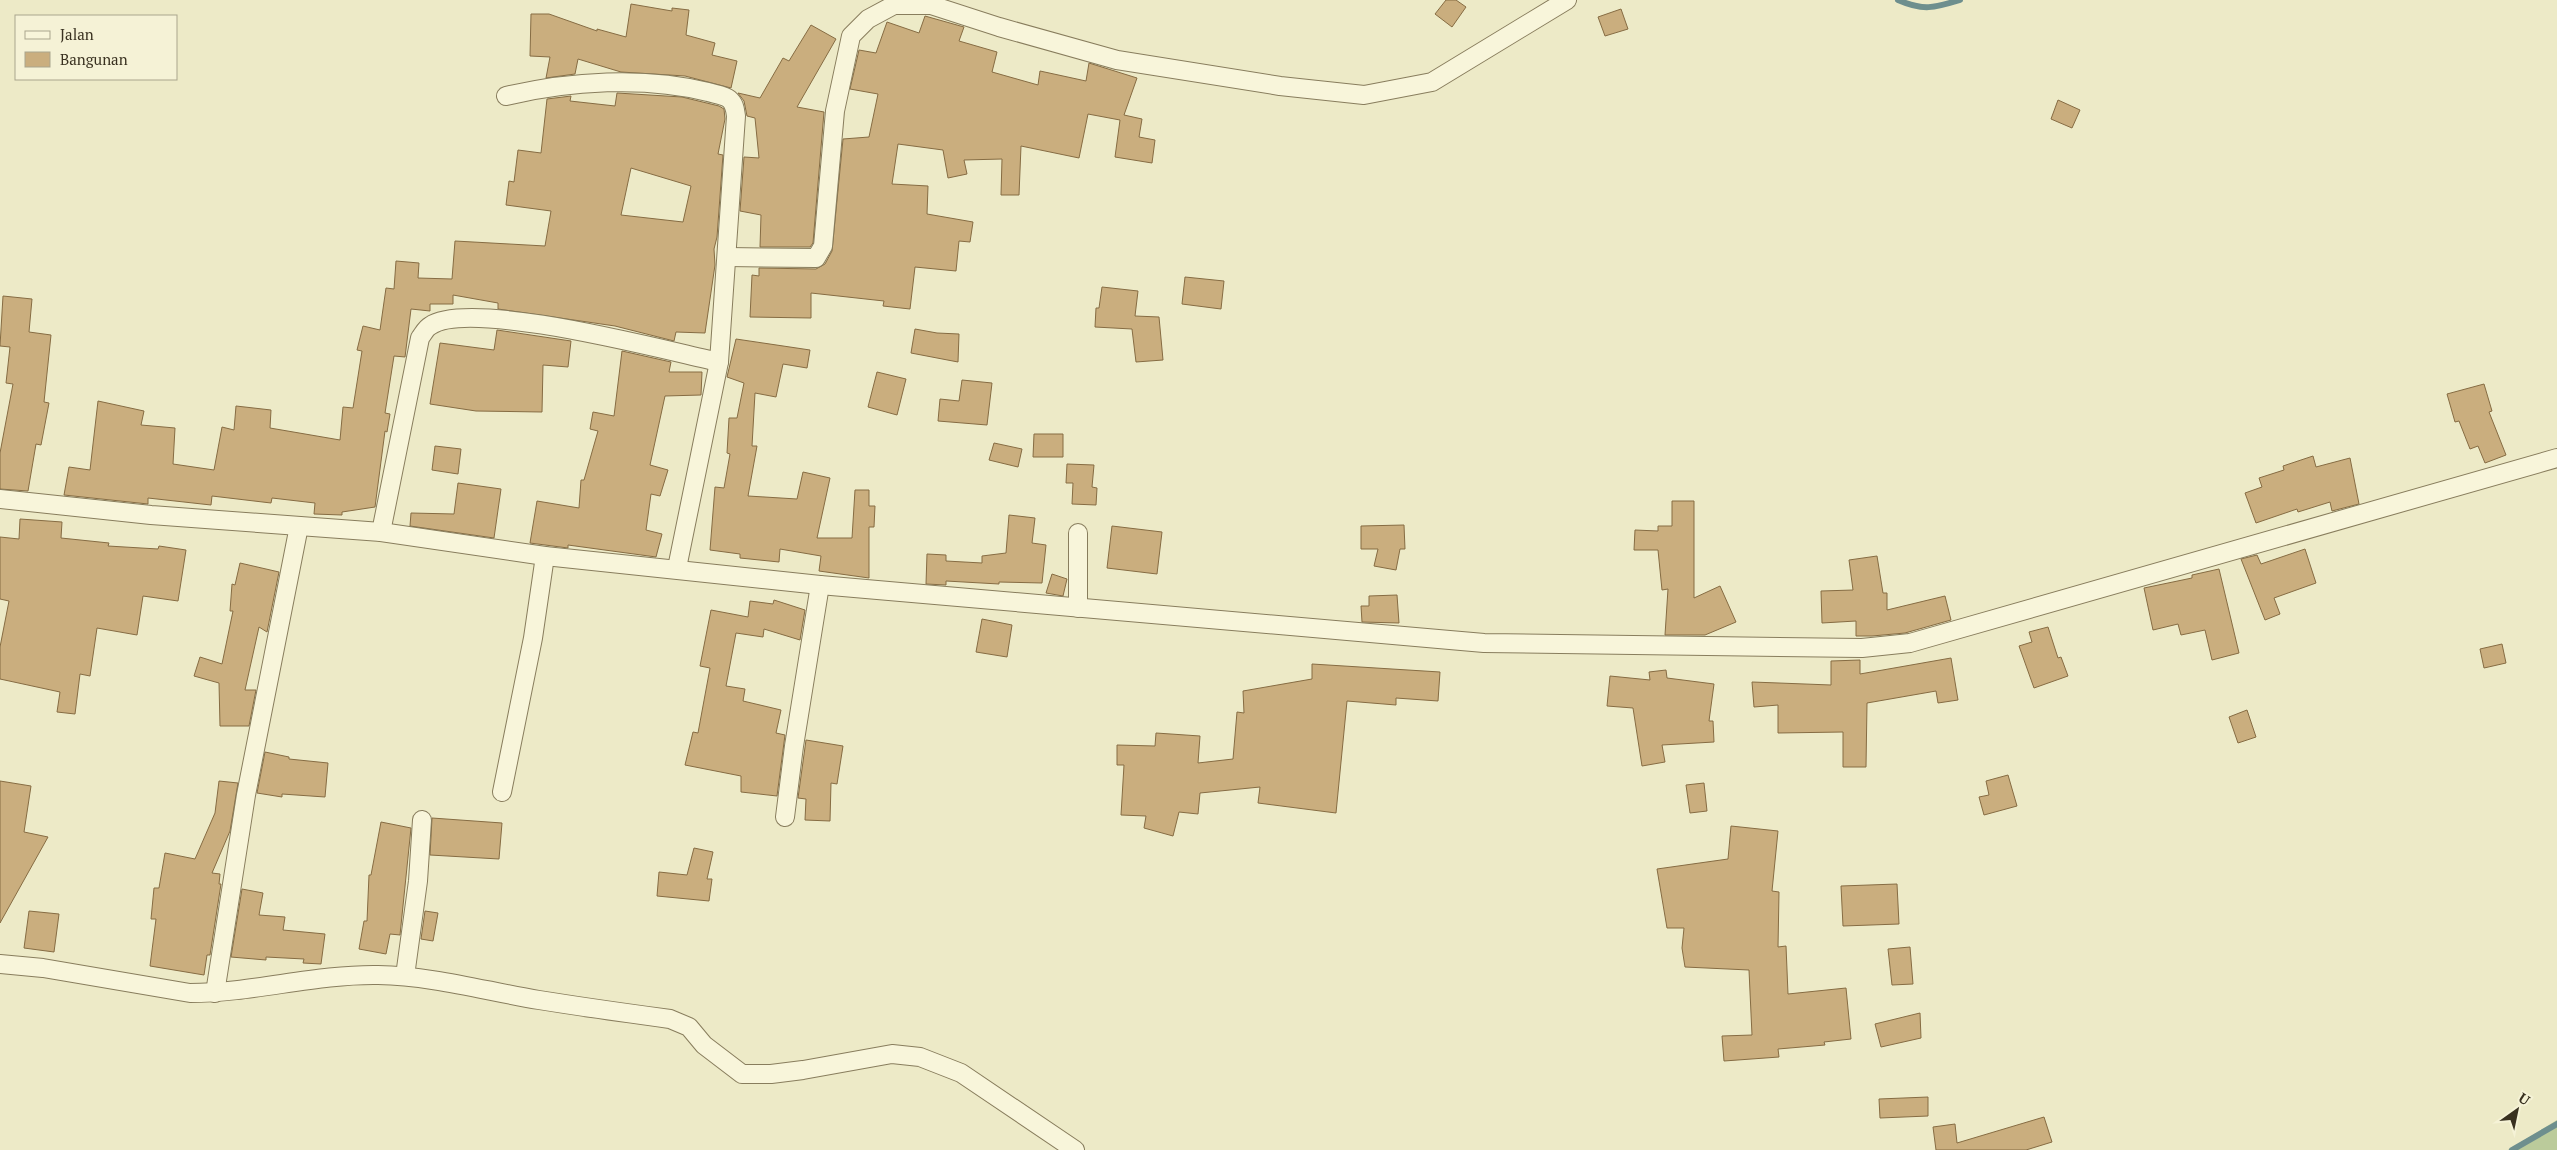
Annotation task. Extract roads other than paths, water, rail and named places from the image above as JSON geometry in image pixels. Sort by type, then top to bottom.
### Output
[{"type":"street","points":[[727,256],[816,258],[820,254],[823,246],[835,111],[851,36],[868,19],[894,5],[931,5],[999,27],[1117,60],[1280,86],[1364,95],[1432,82],[1567,0]]},
{"type":"street","points":[[506,96],[538,88],[633,81],[687,87],[728,98],[734,105],[736,116],[719,362],[677,568]]},
{"type":"street","points":[[381,532],[420,338],[430,326],[451,320],[476,317],[518,321],[719,362]]},
{"type":"street","points":[[0,499],[151,515],[381,532],[545,556],[677,568],[820,585],[1484,643],[1862,648],[1889,646],[1919,640],[2557,458]]},
{"type":"street","points":[[214,993],[246,795],[299,526]]},
{"type":"street","points":[[1078,533],[1078,608]]},
{"type":"street","points":[[502,792],[533,638],[545,556]]},
{"type":"street","points":[[785,817],[794,746],[820,585]]},
{"type":"street","points":[[405,976],[418,881],[422,820]]},
{"type":"street","points":[[0,964],[43,968],[190,993],[214,993],[325,977],[405,976],[457,983],[538,1000],[670,1019],[689,1027],[704,1046],[742,1074],[771,1074],[803,1070],[892,1054],[920,1057],[961,1073],[1075,1150]]},
{"type":"waterway","points":[[1898,0],[1922,7],[1943,5],[1960,0]]},
{"type":"waterway","points":[[2512,1150],[2557,1124]]}]
